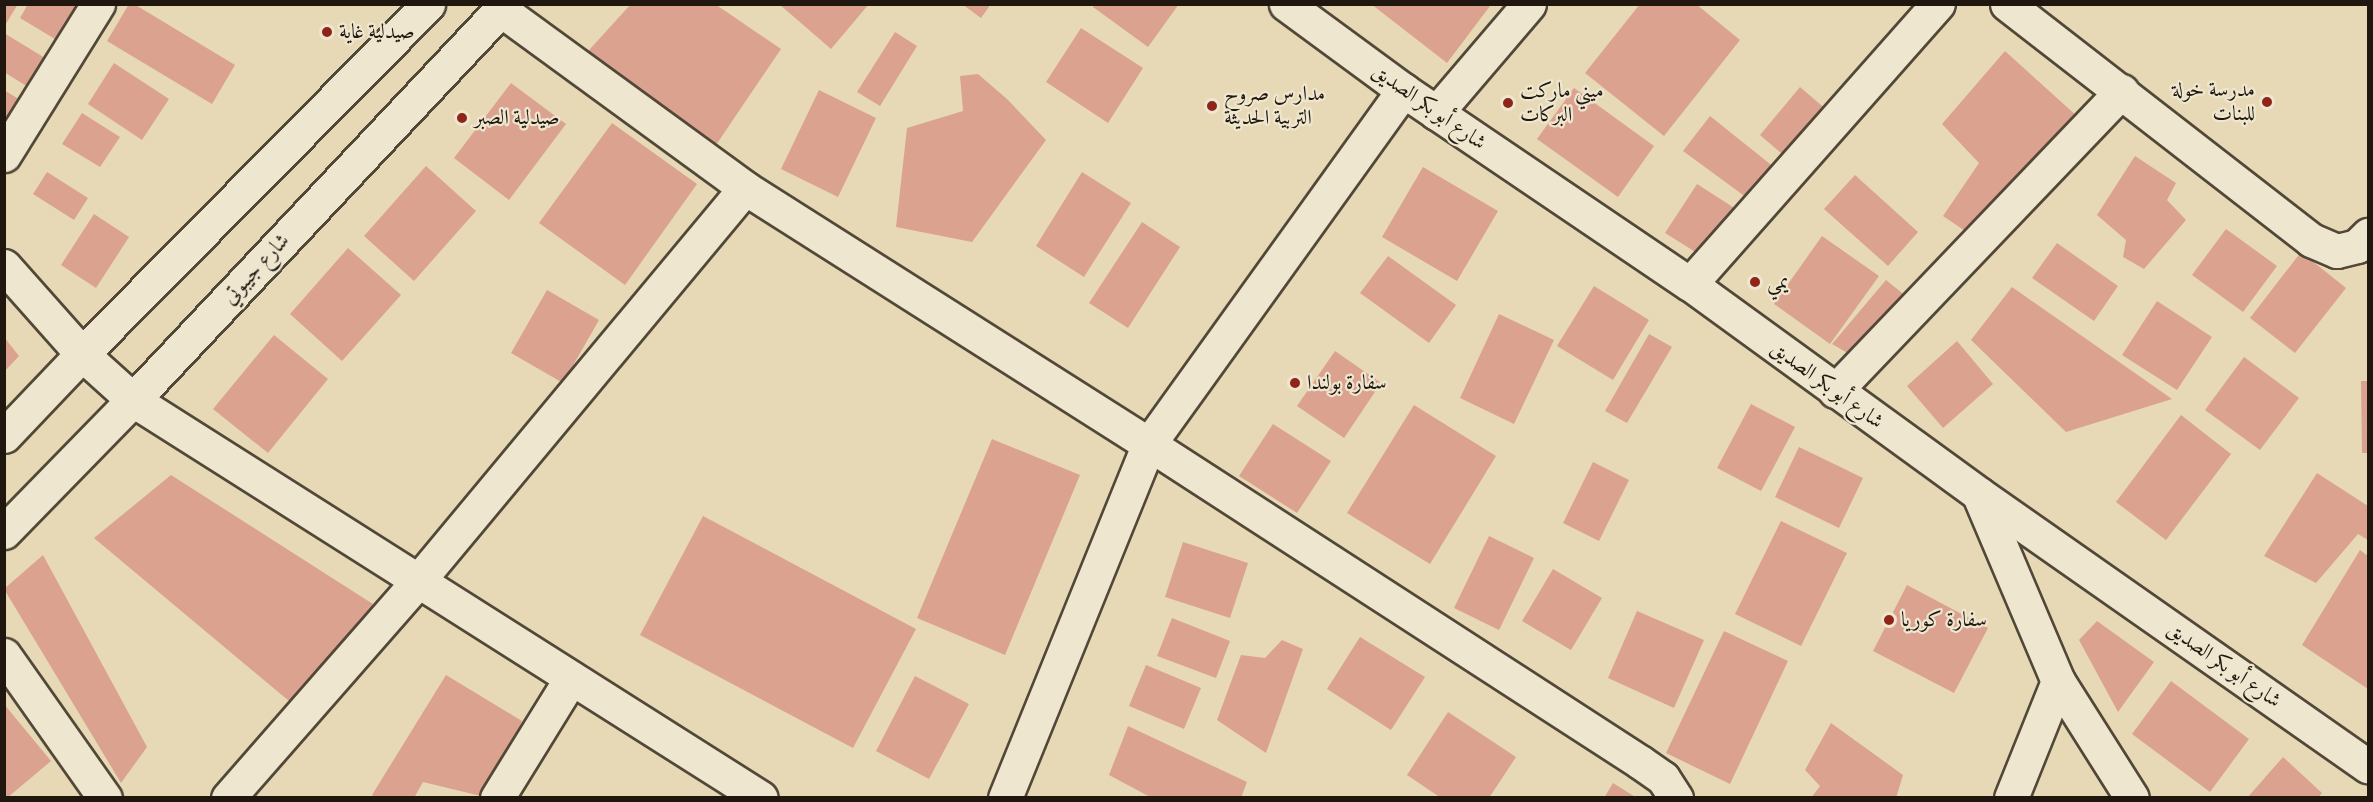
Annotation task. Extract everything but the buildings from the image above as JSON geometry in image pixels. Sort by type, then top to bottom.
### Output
[{"type":"street","points":[[4,155],[98,4]]},
{"type":"street","points":[[4,436],[428,4]]},
{"type":"street","name":"شارع أبو بكر الصديق","points":[[1286,4],[1403,90],[1690,284],[1979,494],[2368,766]]},
{"type":"street","points":[[1436,112],[1529,4]]},
{"type":"street","points":[[1690,284],[1938,4]]},
{"type":"street","points":[[2007,4],[2311,240],[2337,251],[2357,246],[2368,235]]},
{"type":"street","points":[[500,6],[745,188],[1149,444],[1640,762],[1663,778],[1677,798]]},
{"type":"street","name":"شارع جيبوتي","points":[[4,532],[133,400],[500,6]]},
{"type":"street","points":[[1005,798],[1149,444],[1403,90]]},
{"type":"street","points":[[1835,391],[2122,91]]},
{"type":"street","points":[[228,798],[418,581],[745,188]]},
{"type":"street","points":[[4,266],[82,354],[133,400],[761,798]]},
{"type":"street","points":[[1979,494],[2058,681],[2132,798]]},
{"type":"street","points":[[4,655],[105,798]]},
{"type":"street","points":[[497,798],[571,678]]},
{"type":"street","points":[[2011,798],[2058,681]]},
{"type":"place","name":"صيدلية غاية","points":[[327,32]]},
{"type":"place","name":"مدرسة خولة للبنات","points":[[2267,102]]},
{"type":"place","name":"ميني ماركت البركات","points":[[1508,103]]},
{"type":"place","name":"مدارس صروح التربية الحديثة","points":[[1212,106]]},
{"type":"place","name":"صيدلية الصبر","points":[[462,118]]},
{"type":"place","name":"يمي","points":[[1755,282]]},
{"type":"place","name":"سفارة بولندا","points":[[1295,383]]},
{"type":"place","name":"سفارة كوريا","points":[[1889,620]]}]
